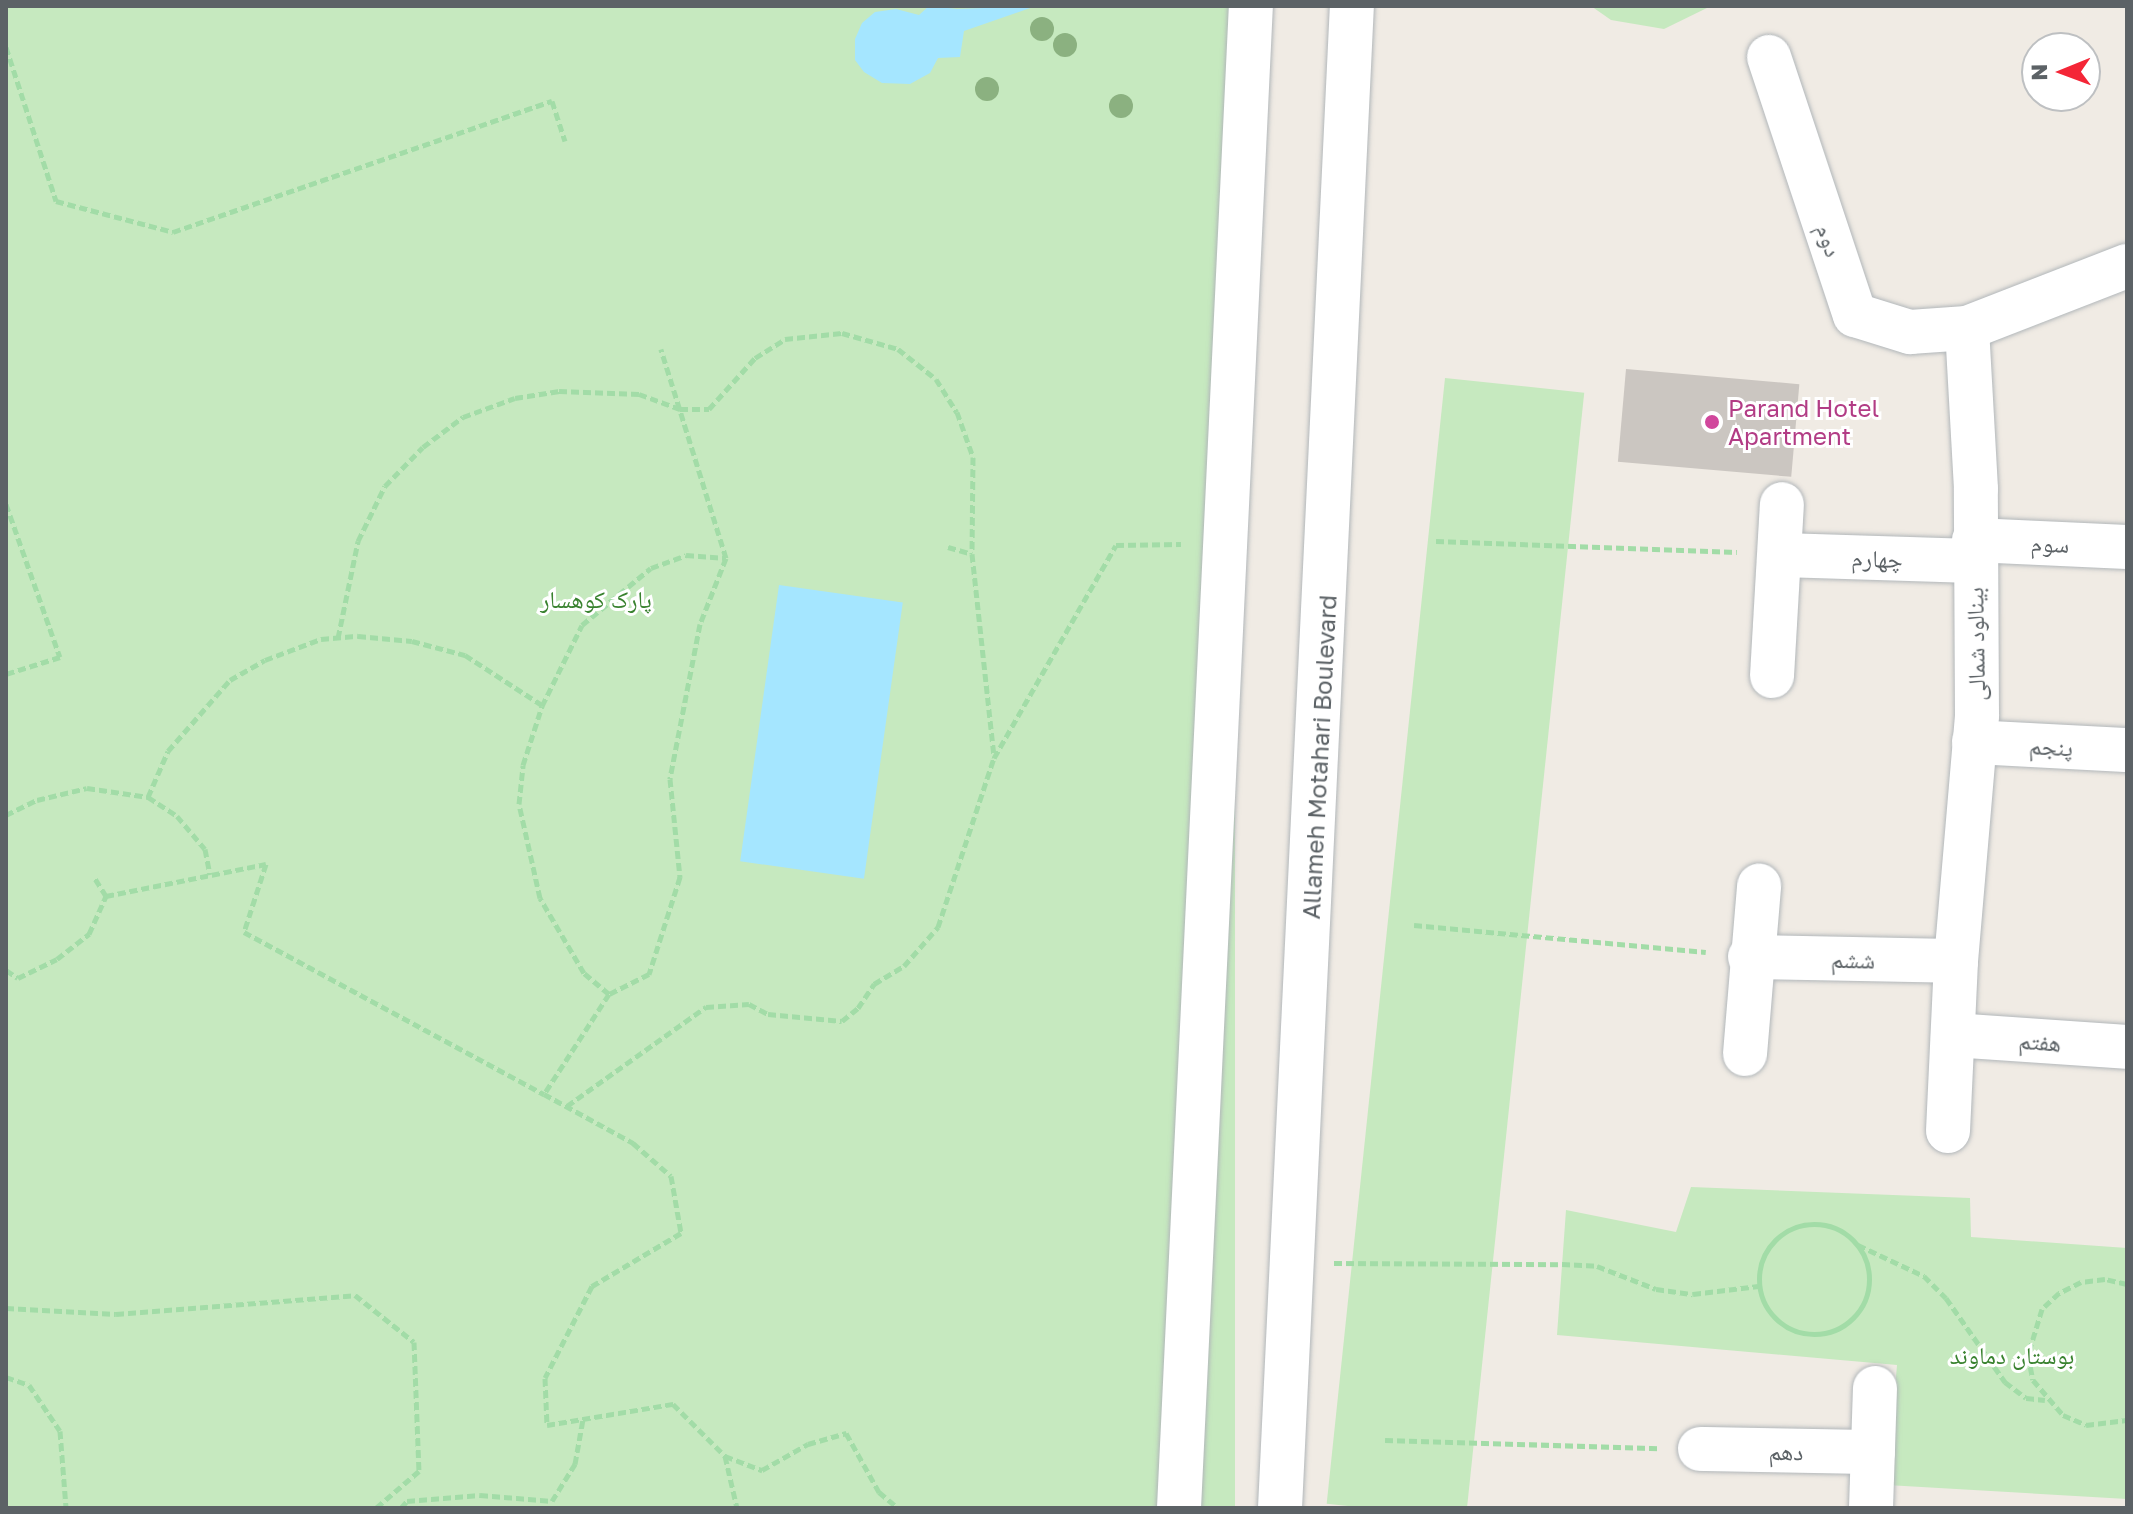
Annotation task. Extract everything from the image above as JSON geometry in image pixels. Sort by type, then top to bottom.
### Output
[{"type":"main road","points":[[1179,1508],[1251,6]]},
{"type":"main road","name":"Allameh Motahari Boulevard","points":[[1280,1508],[1352,6]]},
{"type":"main road","name":"دوم","points":[[1769,57],[1855,315],[1910,332],[1967,328]]},
{"type":"main road","points":[[1967,328],[2127,266]]},
{"type":"main road","name":"بینالود شمالی","points":[[1948,1131],[1956,961],[1974,742],[1973,551],[1976,489],[1967,328]]},
{"type":"main road","points":[[1772,676],[1782,555],[1782,504]]},
{"type":"main road","name":"سوم","points":[[1973,551],[2127,547]]},
{"type":"main road","name":"چهارم","points":[[1782,555],[1973,551]]},
{"type":"main road","name":"پنجم","points":[[1974,742],[2127,750]]},
{"type":"main road","points":[[1745,1054],[1750,957],[1759,886]]},
{"type":"main road","name":"ششم","points":[[1750,957],[1956,961]]},
{"type":"main road","name":"هفتم","points":[[1953,1035],[2127,1047]]},
{"type":"main road","points":[[1871,1508],[1875,1388]]},
{"type":"main road","name":"دهم","points":[[1700,1449],[1873,1452]]},
{"type":"path","points":[[6,47],[56,201],[173,232],[552,101],[565,141]]},
{"type":"path","points":[[338,638],[358,541],[385,486],[423,447],[463,417],[515,398],[559,391],[639,394],[680,409],[709,409],[755,358],[785,339],[842,333],[898,349],[936,379],[957,412],[973,457],[972,554],[994,758]]},
{"type":"path","points":[[556,1101],[544,1094],[609,994],[649,974],[680,877],[670,779],[700,624],[726,558],[661,349]]},
{"type":"path","points":[[6,504],[60,657],[6,674]]},
{"type":"path","points":[[1436,541],[1782,555]]},
{"type":"path","points":[[567,1106],[706,1007],[749,1004],[768,1014],[842,1021],[858,1008],[874,984],[904,966],[938,927],[994,758],[1116,545],[1226,543]]},
{"type":"path","points":[[948,547],[972,554]]},
{"type":"path","points":[[609,994],[584,973],[540,898],[526,853],[519,804],[523,765],[542,706],[582,625],[651,568],[686,555],[726,558]]},
{"type":"path","points":[[148,797],[168,751],[230,680],[265,660],[338,638],[412,641],[465,655],[542,706]]},
{"type":"path","points":[[6,815],[37,800],[87,788],[148,797],[177,816],[205,849],[210,875]]},
{"type":"path","points":[[106,896],[266,864],[244,932],[633,1143],[671,1176],[681,1233],[592,1286],[545,1378],[547,1425],[673,1404],[725,1456],[762,1470],[808,1444],[846,1433],[879,1492],[898,1508]]},
{"type":"path","points":[[94,877],[106,896]]},
{"type":"path","points":[[6,970],[18,978],[57,959],[89,934],[106,896]]},
{"type":"path","points":[[1414,925],[1750,957]]},
{"type":"path","points":[[1857,1245],[1866,1260],[1866,1297],[1858,1313],[1827,1333],[1791,1329],[1775,1319],[1759,1286],[1766,1251],[1793,1228],[1828,1225],[1857,1245],[1924,1276],[1946,1298],[2005,1382],[2026,1398],[2045,1400],[2086,1425],[2127,1420]]},
{"type":"path","points":[[1293,1262],[1562,1264],[1597,1266],[1656,1289],[1693,1294],[1759,1286]]},
{"type":"path","points":[[2045,1400],[2033,1380],[2028,1355],[2042,1309],[2081,1282],[2105,1279],[2127,1284]]},
{"type":"path","points":[[6,1308],[116,1314],[355,1295],[414,1342],[419,1471],[376,1508]]},
{"type":"path","points":[[6,1377],[29,1385],[60,1431],[66,1508]]},
{"type":"path","points":[[554,1508],[552,1501],[575,1464],[583,1419]]},
{"type":"path","points":[[1385,1440],[1700,1449]]},
{"type":"path","points":[[725,1456],[737,1508]]},
{"type":"path","points":[[401,1508],[407,1501],[480,1495],[552,1501]]},
{"type":"green space","name":"پارک کوهسار","points":[[6,6],[1235,6],[1235,1508],[6,1508]]},
{"type":"green space","points":[[1591,6],[1711,6],[1664,29],[1611,20]]},
{"type":"green space","points":[[1445,378],[1584,393],[1467,1508],[1367,1508],[1327,1504]]},
{"type":"green space","name":"بوستان دماوند","points":[[1691,1187],[1970,1198],[1971,1237],[2127,1248],[2127,1499],[1887,1485],[1897,1365],[1557,1335],[1566,1210],[1676,1232]]},
{"type":"water","points":[[929,6],[957,9],[1036,6],[964,31],[960,57],[938,58],[930,73],[910,84],[882,83],[864,72],[855,60],[855,39],[862,23],[875,12],[896,9],[919,15]]},
{"type":"water","points":[[779,585],[903,602],[864,879],[740,861]]},
{"type":"building","name":"Parand Hotel Apartment","points":[[1626,369],[1799,384],[1791,477],[1618,462]]},
{"type":"place","name":"Parand Hotel Apartment","points":[[1712,422]]}]
